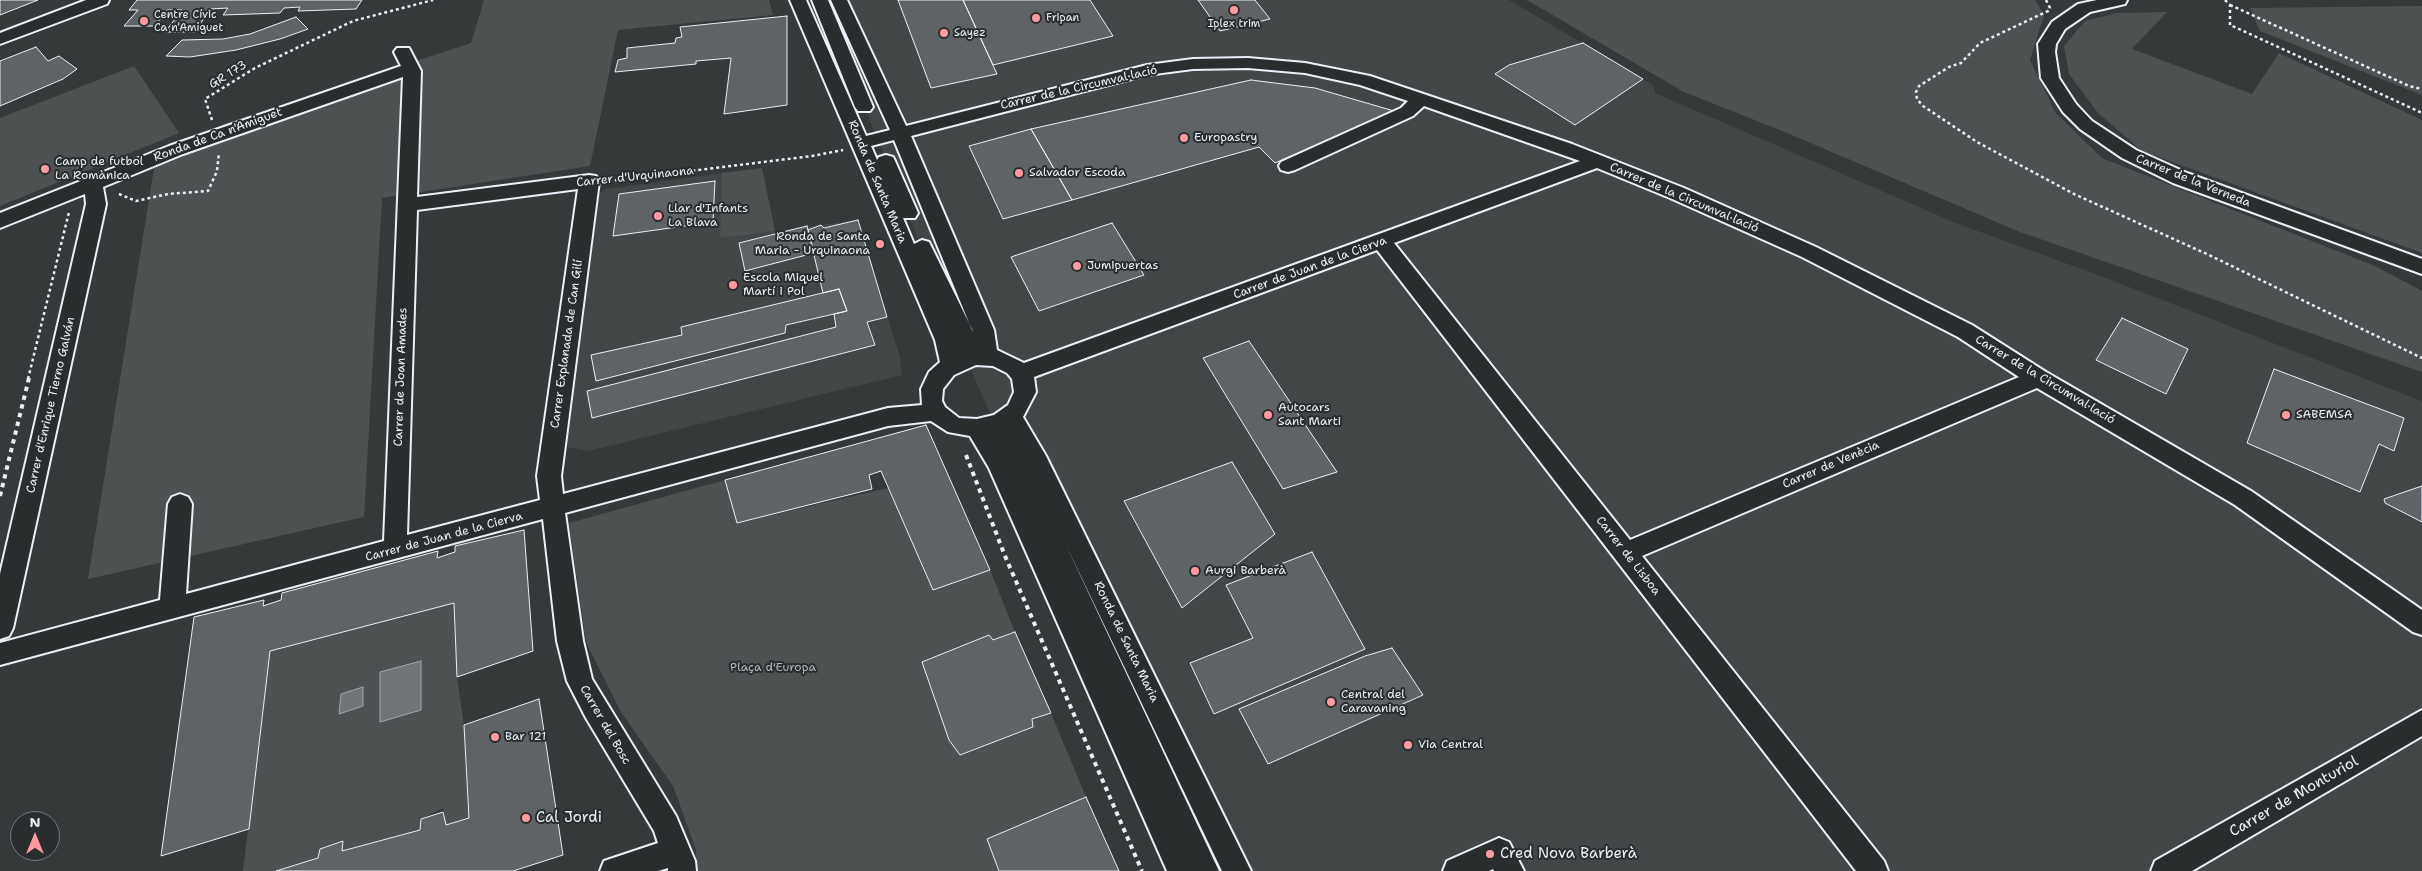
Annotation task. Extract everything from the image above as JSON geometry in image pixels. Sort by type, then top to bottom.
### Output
[{"type":"street","points":[[0,25],[65,0]]},
{"type":"street","points":[[0,32],[82,0]]},
{"type":"street","points":[[0,39],[101,0]]},
{"type":"street","name":"Ronda de Santa Maria","points":[[798,0],[946,340],[970,360]]},
{"type":"street","name":"Ronda de Santa Maria","points":[[820,0],[864,107]]},
{"type":"street","points":[[838,0],[900,132],[982,330],[970,360]]},
{"type":"street","name":"Carrer de la Verneda","points":[[2119,0],[2084,8],[2058,26],[2048,44],[2046,52],[2050,78],[2069,108],[2086,125],[2129,154],[2180,178],[2422,267]]},
{"type":"street","name":"Ronda de Ca n'Amiguet","points":[[0,221],[60,195],[407,60]]},
{"type":"street","name":"Carrer de Joan Amades","points":[[396,549],[395,525],[408,205],[407,60]]},
{"type":"street","name":"Carrer de la Circumval·lació","points":[[861,143],[1147,70],[1193,64],[1248,63],[1305,68],[1364,80],[1598,161],[1677,192],[1817,256],[1965,331],[2038,378],[2243,498],[2422,624]]},
{"type":"street","points":[[1288,166],[1407,112],[1421,99]]},
{"type":"street","name":"Ronda de Santa Maria","points":[[886,161],[920,244],[964,335],[970,360]]},
{"type":"street","name":"Carrer de Juan de la Cierva","points":[[1021,374],[1598,161]]},
{"type":"street","name":"Carrer d'Urquinaona","points":[[408,205],[589,181]]},
{"type":"street","name":"Carrer Explanada de Can Gilí","points":[[552,508],[549,476],[589,181]]},
{"type":"street","name":"Carrer d'Enrique Tierno Galván","points":[[0,628],[96,204],[93,182]]},
{"type":"street","name":"Carrer de Lisboa","points":[[1381,241],[1874,871]]},
{"type":"street","points":[[970,360],[1004,360],[1021,374],[1025,381],[1026,392],[1021,405],[986,429],[950,424],[936,412],[931,401],[934,383],[941,374],[970,360]]},
{"type":"street","name":"Carrer de Venècia","points":[[1625,553],[2038,378]]},
{"type":"street","name":"Carrer de Juan de la Cierva","points":[[888,417],[934,383]]},
{"type":"street","name":"Carrer de Juan de la Cierva","points":[[0,654],[888,417],[936,412]]},
{"type":"street","points":[[986,429],[999,465],[1181,871]]},
{"type":"street","name":"Ronda de Santa Maria","points":[[986,429],[1016,461],[1090,626],[1204,871]]},
{"type":"street","name":"Ronda de Santa Maria","points":[[986,429],[1035,456],[1237,871]]},
{"type":"street","points":[[171,609],[176,575],[180,504]]},
{"type":"street","name":"Carrer del Bosc","points":[[552,508],[570,641],[580,681],[600,719],[666,825],[678,861]]},
{"type":"street","name":"Carrer de Monturiol","points":[[2165,871],[2422,722]]},
{"type":"street","points":[[1457,871],[1499,852],[1510,871]]},
{"type":"street","points":[[614,871],[678,861]]},
{"type":"path","name":"GR 173","points":[[93,182],[136,201],[168,194],[208,191],[217,171],[218,135],[205,99],[254,68],[353,21],[433,0]]},
{"type":"path","points":[[2046,0],[2050,8],[2048,11],[1984,40],[1961,63],[1949,67],[1919,86],[1916,92],[1917,99],[1923,106],[1977,142],[2074,194],[2209,255],[2422,358]]},
{"type":"path","points":[[2225,0],[2230,5],[2409,86],[2422,89]]},
{"type":"path","points":[[2230,5],[2230,25],[2422,113]]},
{"type":"path","name":"Carrer d'Urquinaona","points":[[589,181],[616,181],[812,156],[839,152],[861,143]]},
{"type":"path","points":[[0,496],[70,209],[60,195]]},
{"type":"path","points":[[986,429],[1004,556],[1142,871]]},
{"type":"shaded area","points":[[840,0],[1509,0],[1653,85],[1655,93],[1956,223],[2106,278],[2422,401],[2422,871],[1205,871],[979,389],[825,10]]},
{"type":"shaded area","name":"Escola Miquel Martí i Pol","points":[[762,168],[775,231],[858,220],[900,357],[902,375],[588,451],[566,447],[599,194],[606,189]]},
{"type":"shaded area","points":[[421,661],[421,710],[380,722],[380,672]]},
{"type":"shaded area","points":[[363,687],[363,706],[339,714],[341,694]]},
{"type":"green space","points":[[484,0],[769,0],[773,15],[618,30],[590,166],[382,198],[364,517],[88,579],[154,168],[224,124],[471,43]]},
{"type":"green space","points":[[1527,0],[2035,0],[2044,15],[2030,60],[2055,112],[2102,158],[2375,266],[2422,291],[2422,372],[2020,232],[1787,133],[1684,92]]},
{"type":"green space","points":[[2422,6],[2422,95],[2260,31],[2250,8]]},
{"type":"green space","points":[[2167,12],[2132,49],[2252,94],[2279,53],[2422,120],[2422,253],[2142,151],[2098,113],[2069,74],[2064,46],[2085,21],[2117,13]]},
{"type":"green space","name":"Camp de futbol La Romànica","points":[[134,66],[179,133],[0,206],[0,118]]},
{"type":"green space","points":[[762,168],[775,231],[720,238],[722,173]]},
{"type":"green space","name":"Plaça d'Europa","points":[[725,480],[737,523],[888,488],[933,590],[990,570],[1015,632],[993,640],[989,635],[922,662],[949,740],[961,755],[1033,728],[1032,719],[1051,713],[1086,797],[987,839],[999,871],[695,871],[696,850],[673,786],[621,712],[586,642],[569,523]]},
{"type":"green space","points":[[454,603],[457,677],[464,725],[469,818],[446,825],[443,808],[421,819],[420,830],[342,851],[342,841],[320,849],[318,858],[276,871],[243,871],[270,651]]},
{"type":"building","points":[[0,0],[38,0],[0,15]]},
{"type":"building","name":"Centre Cívic Ca n'Amiguet","points":[[137,0],[362,0],[356,9],[298,11],[300,7],[284,8],[280,13],[223,15],[228,8],[210,9],[195,32],[165,32],[182,10],[167,10],[155,26],[124,26],[138,10],[129,10]]},
{"type":"building","name":"Sayez","points":[[898,0],[963,0],[997,74],[931,88]]},
{"type":"building","name":"Fripan","points":[[963,0],[1090,0],[1113,36],[993,65]]},
{"type":"building","name":"Iplex trim","points":[[1198,0],[1255,0],[1270,19],[1220,31]]},
{"type":"building","points":[[787,16],[787,105],[724,114],[731,58],[696,61],[696,64],[615,72],[618,60],[627,58],[627,48],[675,43],[676,38],[682,37],[680,27]]},
{"type":"building","points":[[296,17],[308,29],[280,39],[236,50],[190,57],[166,56],[182,40],[223,39],[250,34]]},
{"type":"building","points":[[1583,43],[1643,79],[1575,125],[1495,74],[1509,65]]},
{"type":"building","points":[[36,47],[48,61],[59,56],[77,69],[63,79],[0,106],[0,61]]},
{"type":"building","name":"Europastry","points":[[1251,80],[1315,88],[1394,111],[1275,163],[1259,147],[1072,200],[1031,129]]},
{"type":"building","name":"Salvador Escoda","points":[[1031,129],[1072,200],[1003,219],[969,146]]},
{"type":"building","points":[[715,181],[713,222],[613,236],[619,194]]},
{"type":"building","points":[[858,220],[887,317],[867,322],[875,345],[592,418],[587,391],[836,327],[834,314],[847,311],[839,289],[823,293],[808,230],[821,225],[824,228]]},
{"type":"building","name":"Jumipuertas","points":[[1112,223],[1144,275],[1039,311],[1011,257]]},
{"type":"building","points":[[807,226],[814,253],[745,271],[739,243]]},
{"type":"building","points":[[839,289],[847,311],[786,325],[785,333],[596,381],[591,355],[682,335],[681,327]]},
{"type":"building","points":[[2122,318],[2188,349],[2166,394],[2096,360]]},
{"type":"building","name":"Autocars Sant Marti","points":[[1249,341],[1337,472],[1283,489],[1203,358]]},
{"type":"building","points":[[2274,369],[2404,418],[2394,451],[2379,444],[2360,492],[2247,443]]},
{"type":"building","points":[[926,425],[990,570],[933,590],[881,471],[869,475],[872,489],[737,523],[725,480]]},
{"type":"building","name":"Aurgi Barberà","points":[[1232,462],[1275,534],[1182,608],[1124,501]]},
{"type":"building","points":[[2422,486],[2422,522],[2385,503],[2384,499]]},
{"type":"building","points":[[524,530],[533,651],[457,677],[454,603],[270,651],[249,829],[161,856],[194,617],[264,600],[263,606],[281,600],[282,593],[438,551],[437,558],[455,552],[455,546]]},
{"type":"building","points":[[1312,552],[1365,649],[1214,714],[1190,663],[1253,638],[1226,585]]},
{"type":"building","points":[[1015,632],[1051,713],[1032,719],[1033,727],[960,755],[949,740],[922,662],[989,635],[993,640]]},
{"type":"building","name":"Central del Caravaning","points":[[1392,648],[1423,695],[1268,764],[1239,709],[1365,656]]},
{"type":"building","points":[[539,699],[563,855],[513,871],[276,871],[318,858],[320,849],[343,841],[342,851],[420,830],[421,819],[443,812],[446,825],[469,818],[464,725]]},
{"type":"building","points":[[1086,797],[1119,871],[999,871],[987,839]]},
{"type":"place","name":"Iplex trim","points":[[1234,10]]},
{"type":"place","name":"Fripan","points":[[1036,18]]},
{"type":"place","name":"Centre Cívic Ca n'Amiguet","points":[[144,21]]},
{"type":"place","name":"Sayez","points":[[944,33]]},
{"type":"place","name":"Europastry","points":[[1184,138]]},
{"type":"place","name":"Camp de futbol La Romànica","points":[[45,169]]},
{"type":"place","name":"Salvador Escoda","points":[[1019,173]]},
{"type":"place","name":"Llar d'Infants La Blava","points":[[658,216]]},
{"type":"place","name":"Ronda de Santa Maria - Urquinaona","points":[[880,244]]},
{"type":"place","name":"Jumipuertas","points":[[1077,266]]},
{"type":"place","name":"Escola Miquel Martí i Pol","points":[[733,285]]},
{"type":"place","name":"Autocars Sant Marti","points":[[1268,415]]},
{"type":"place","name":"SABEMSA","points":[[2286,415]]},
{"type":"place","name":"Aurgi Barberà","points":[[1195,571]]},
{"type":"place","name":"Central del Caravaning","points":[[1331,702]]},
{"type":"place","name":"Bar 121","points":[[495,737]]},
{"type":"place","name":"Via Central","points":[[1408,745]]},
{"type":"place","name":"Cal Jordi","points":[[526,818]]},
{"type":"place","name":"Cred Nova Barberà","points":[[1490,854]]}]
